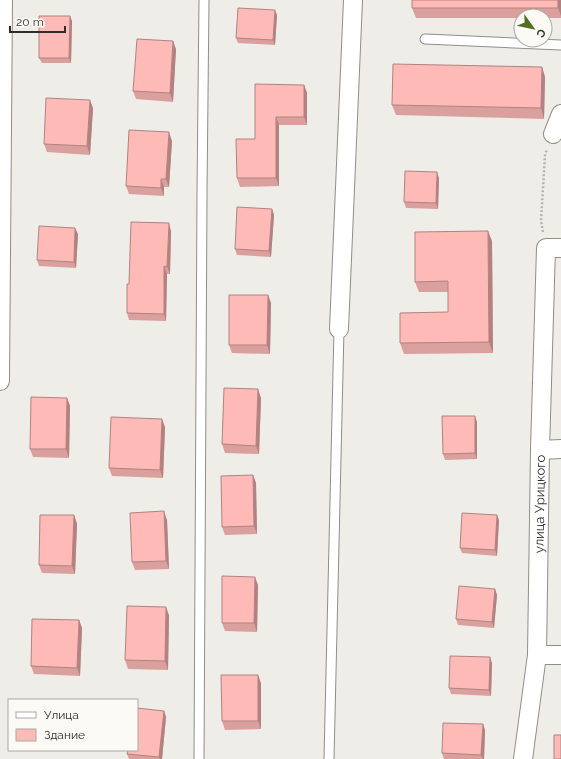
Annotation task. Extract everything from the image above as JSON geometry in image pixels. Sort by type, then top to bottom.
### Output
[{"type":"street","points":[[0,381],[3,0]]},
{"type":"street","points":[[338,329],[353,0]]},
{"type":"street","points":[[554,134],[561,114]]},
{"type":"street","name":"улица Урицкого","points":[[523,759],[537,655],[540,450],[554,248]]},
{"type":"street","points":[[540,450],[561,449]]},
{"type":"street","points":[[537,655],[561,656]]},
{"type":"lane","points":[[199,759],[204,0]]},
{"type":"lane","points":[[425,39],[561,45]]},
{"type":"lane","points":[[329,759],[338,329]]},
{"type":"path","points":[[554,134],[545,155],[541,221],[554,248]]},
{"type":"building","points":[[412,0],[558,0],[558,8],[412,8]]},
{"type":"building","points":[[238,8],[275,10],[273,40],[236,38]]},
{"type":"building","points":[[39,16],[70,16],[69,58],[39,58]]},
{"type":"building","points":[[137,39],[173,41],[170,93],[133,91]]},
{"type":"building","points":[[393,64],[542,67],[541,108],[392,105]]},
{"type":"building","points":[[255,84],[304,85],[304,117],[276,117],[276,178],[237,178],[236,139],[255,139]]},
{"type":"building","points":[[46,98],[90,100],[87,146],[44,144]]},
{"type":"building","points":[[129,130],[169,132],[166,179],[161,179],[161,188],[126,186]]},
{"type":"building","points":[[405,171],[437,172],[436,203],[404,202]]},
{"type":"building","points":[[237,207],[272,209],[269,251],[235,249]]},
{"type":"building","points":[[131,222],[169,223],[167,267],[164,266],[164,314],[127,313],[127,284],[129,284]]},
{"type":"building","points":[[39,226],[75,228],[74,262],[37,260]]},
{"type":"building","points":[[488,231],[489,342],[400,343],[400,313],[448,312],[448,281],[415,282],[415,232]]},
{"type":"building","points":[[229,295],[268,295],[267,345],[229,345]]},
{"type":"building","points":[[224,388],[258,389],[256,446],[222,444]]},
{"type":"building","points":[[31,397],[67,398],[66,449],[30,449]]},
{"type":"building","points":[[442,416],[475,416],[475,453],[443,454]]},
{"type":"building","points":[[111,417],[162,419],[160,470],[109,468]]},
{"type":"building","points":[[253,475],[254,526],[222,527],[221,476]]},
{"type":"building","points":[[164,511],[166,561],[132,562],[130,513]]},
{"type":"building","points":[[462,513],[497,515],[495,550],[460,548]]},
{"type":"building","points":[[40,515],[74,515],[72,566],[39,565]]},
{"type":"building","points":[[222,576],[255,577],[254,623],[222,623]]},
{"type":"building","points":[[459,586],[495,589],[492,622],[456,619]]},
{"type":"building","points":[[127,606],[166,607],[165,661],[125,660]]},
{"type":"building","points":[[32,619],[79,620],[77,668],[31,666]]},
{"type":"building","points":[[450,656],[490,657],[489,690],[449,688]]},
{"type":"building","points":[[221,675],[258,675],[258,721],[222,721]]},
{"type":"building","points":[[138,708],[164,711],[159,757],[127,754],[128,751],[138,751]]},
{"type":"building","points":[[443,723],[483,724],[481,755],[442,753]]},
{"type":"building","points":[[554,735],[561,735],[561,759],[554,759]]}]
